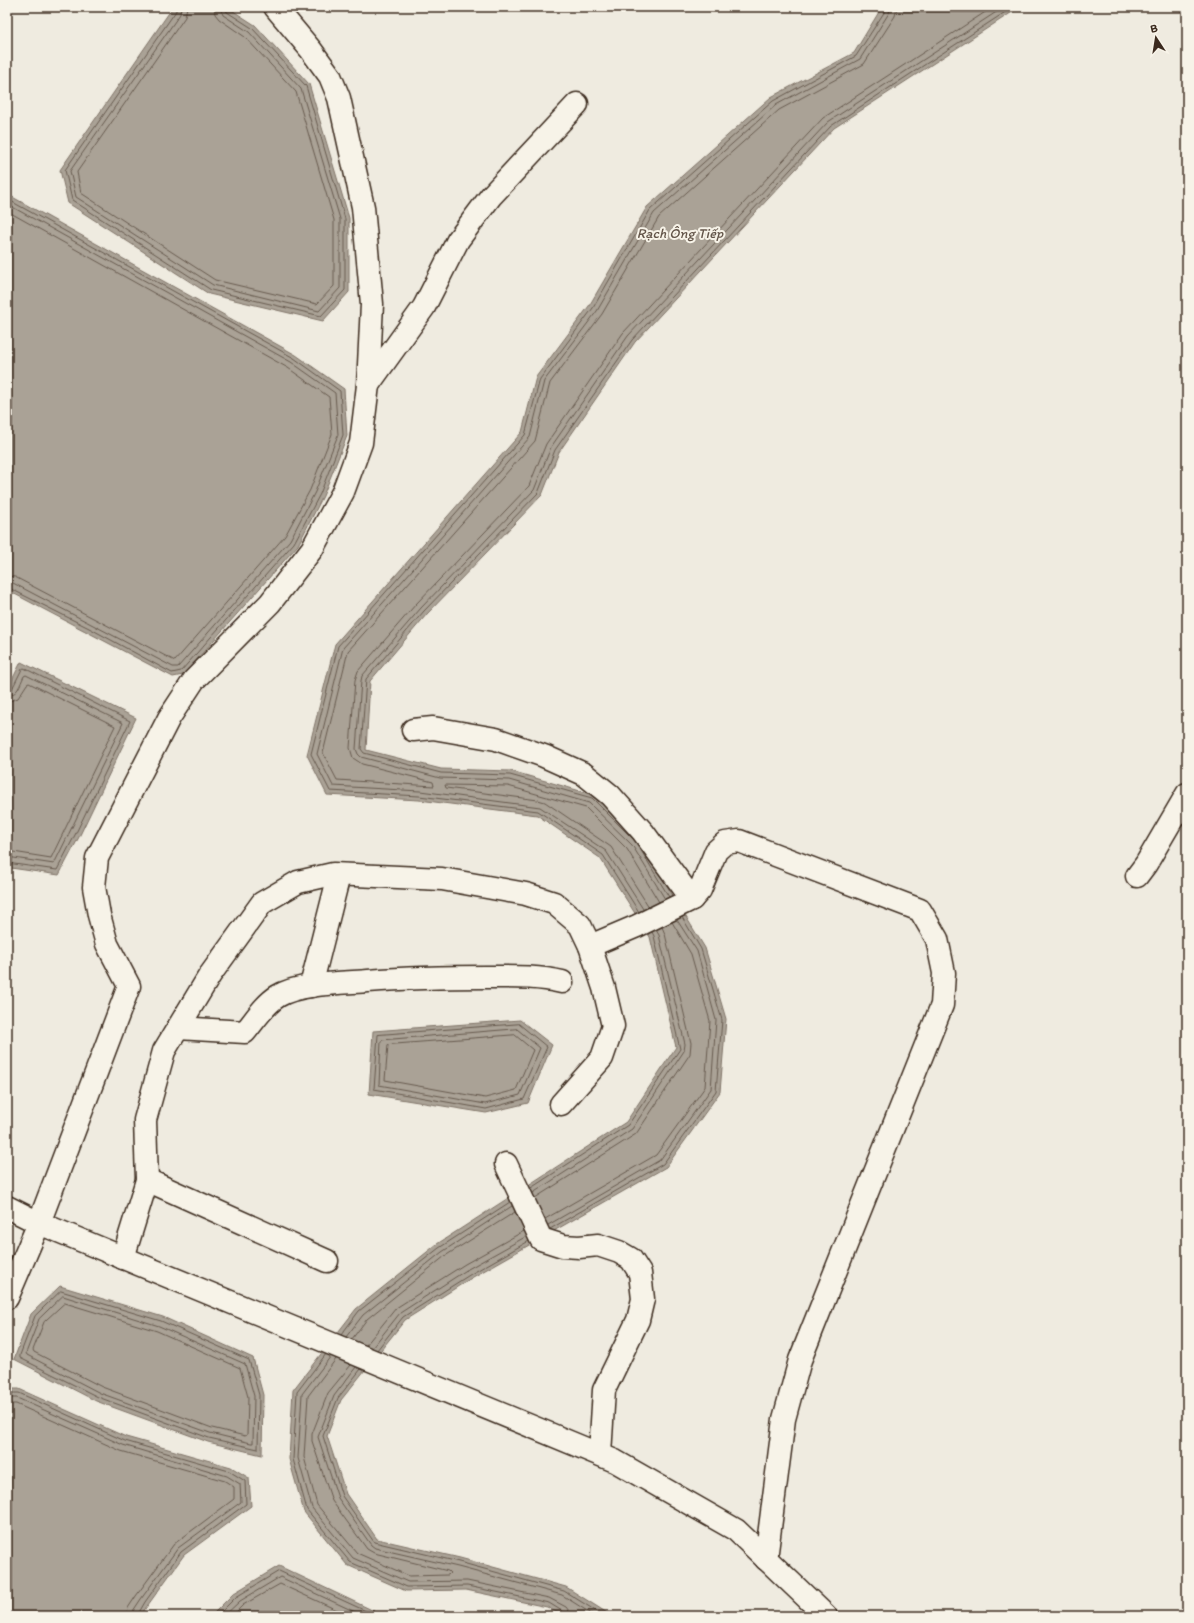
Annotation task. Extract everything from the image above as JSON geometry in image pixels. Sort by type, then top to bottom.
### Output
[{"type":"street","points":[[7,1298],[39,1223],[129,986],[107,944],[99,915],[94,887],[97,858],[169,718],[194,680],[270,603],[312,549],[342,492],[361,442],[368,385],[372,304],[363,207],[339,98],[330,76],[311,50],[275,7]]},
{"type":"street","points":[[368,385],[424,307],[458,240],[491,196],[577,104]]},
{"type":"street","points":[[413,730],[433,728],[496,739],[544,756],[584,774],[610,795],[643,832],[687,902]]},
{"type":"street","points":[[1137,876],[1146,864],[1187,794]]},
{"type":"street","points":[[590,946],[637,926],[687,902],[702,886],[716,851],[725,843],[739,841],[920,910],[937,939],[944,973],[942,1005],[800,1360],[784,1419],[766,1559]]},
{"type":"street","points":[[123,1258],[147,1180],[145,1120],[164,1051],[210,975],[262,903],[298,882],[333,874],[442,879],[526,894],[554,903],[580,925],[590,946],[604,988],[613,1026],[602,1058],[560,1104]]},
{"type":"street","points":[[311,986],[339,875]]},
{"type":"street","points":[[178,1028],[245,1032],[261,1011],[278,996],[302,987],[426,977],[529,977],[547,978],[562,982]]},
{"type":"street","points":[[510,1174],[541,1239],[563,1246],[579,1247],[598,1245],[618,1252],[631,1259],[640,1273],[644,1299],[638,1320],[604,1390],[600,1454]]},
{"type":"street","points":[[147,1180],[328,1261]]},
{"type":"street","points":[[7,1207],[39,1223],[123,1258],[600,1454],[736,1530],[826,1616]]},
{"type":"water","points":[[173,7],[227,7],[255,25],[309,84],[349,218],[349,292],[323,321],[209,294],[68,203],[60,170]]},
{"type":"water","name":"Rạch Ông Tiếp","points":[[882,7],[1020,7],[834,128],[635,342],[559,452],[542,495],[427,614],[370,681],[366,750],[441,769],[511,771],[594,795],[639,840],[705,948],[726,1019],[720,1092],[666,1167],[473,1277],[405,1320],[341,1400],[327,1436],[346,1494],[377,1539],[460,1558],[566,1587],[612,1616],[563,1616],[547,1607],[466,1590],[406,1591],[347,1565],[304,1512],[289,1459],[293,1390],[356,1309],[437,1244],[626,1122],[676,1047],[650,937],[600,858],[537,815],[419,800],[327,795],[307,755],[335,644],[522,432],[536,377],[589,306],[647,207],[771,97],[854,53]]},
{"type":"water","points":[[7,194],[296,355],[344,389],[347,436],[323,496],[298,545],[183,675],[173,677],[7,590]]},
{"type":"water","points":[[21,662],[136,718],[79,837],[59,875],[11,868],[7,866],[7,690]]},
{"type":"water","points":[[520,1020],[552,1045],[528,1103],[486,1113],[369,1094],[373,1031]]},
{"type":"water","points":[[60,1286],[163,1317],[253,1358],[263,1395],[262,1455],[208,1442],[96,1401],[14,1359],[31,1314]]},
{"type":"water","points":[[7,1389],[19,1389],[126,1437],[231,1467],[249,1478],[251,1506],[184,1555],[140,1616],[7,1616]]},
{"type":"water","points":[[279,1566],[374,1611],[373,1616],[211,1616],[234,1593]]}]
